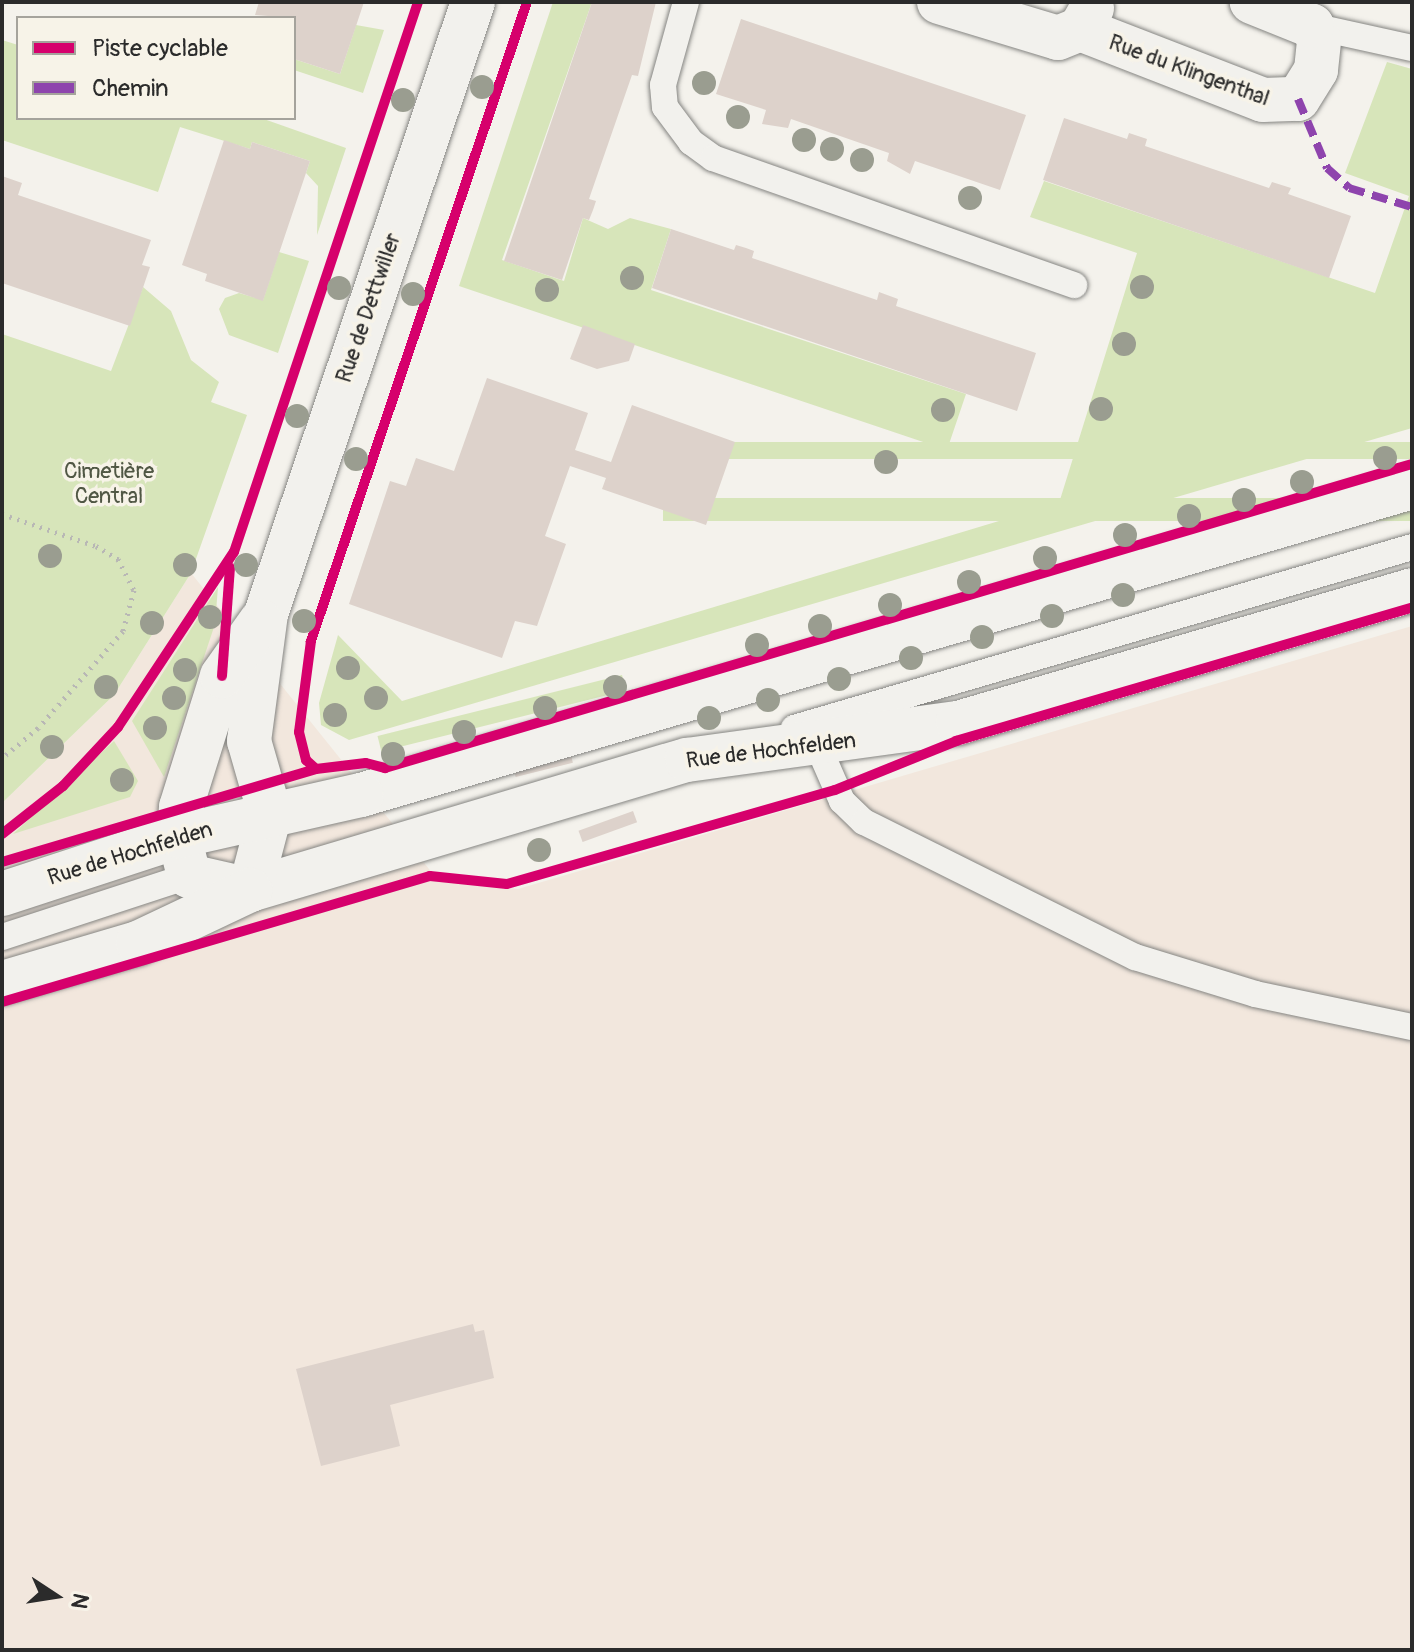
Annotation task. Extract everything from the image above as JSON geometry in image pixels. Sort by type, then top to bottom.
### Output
[{"type":"street","name":"Rue de Dettwiller","points":[[270,814],[249,741],[266,614],[473,2]]},
{"type":"street","name":"Rue du Klingenthal","points":[[939,2],[1058,38],[1087,15],[1275,104],[1298,99],[1309,86],[1320,56],[1312,26]]},
{"type":"street","points":[[1252,2],[1312,26]]},
{"type":"street","name":"Rue de Hochfelden","points":[[2,894],[184,856],[270,814],[361,795],[1412,487]]},
{"type":"street","name":"Rue de Hochfelden","points":[[2,983],[138,943],[250,890],[687,760],[818,746],[958,723],[1412,590]]},
{"type":"street","name":"Rue de Dettwiller","points":[[184,856],[181,807],[222,676],[266,614]]},
{"type":"street","points":[[184,856],[250,890],[270,814]]},
{"type":"lane","points":[[686,2],[663,85],[665,107],[691,142],[713,158],[1074,285]]},
{"type":"lane","points":[[1312,26],[1412,48]]},
{"type":"lane","points":[[687,760],[1412,547]]},
{"type":"lane","points":[[818,746],[842,801],[864,822],[1135,957],[1242,991],[1412,1027]]},
{"type":"lane","points":[[2,937],[184,856]]},
{"type":"path","points":[[2,514],[96,546],[118,559],[134,590],[123,631],[38,728],[2,758]]},
{"type":"shaded area","points":[[191,573],[437,879],[518,889],[1412,626],[1412,1650],[2,1650],[2,803],[114,695]]},
{"type":"green space","points":[[553,2],[592,2],[502,260],[564,281],[583,218],[608,229],[630,218],[671,229],[651,290],[966,394],[947,450],[459,286]]},
{"type":"green space","points":[[356,25],[384,30],[363,93],[296,71],[296,60],[340,74]]},
{"type":"green space","points":[[2,40],[16,44],[16,120],[267,120],[346,148],[317,235],[318,186],[306,173],[310,161],[252,142],[250,149],[180,127],[158,192],[2,140]]},
{"type":"green space","points":[[1387,62],[1412,69],[1412,428],[349,740],[321,725],[319,703],[338,635],[402,701],[1059,503],[1137,253],[1030,217],[1044,181],[1375,293],[1409,196],[1345,173]]},
{"type":"green space","points":[[279,252],[309,261],[278,353],[229,335],[219,309],[225,298],[239,293],[263,300]]},
{"type":"green space","name":"Cimetière Central","points":[[143,287],[171,311],[191,360],[219,382],[211,402],[247,415],[191,573],[114,695],[2,803],[2,334],[111,371]]},
{"type":"green space","points":[[648,442],[1412,442],[1412,459],[648,459]]},
{"type":"green space","points":[[663,498],[1412,498],[1412,521],[663,521]]},
{"type":"green space","points":[[218,587],[215,624],[164,777],[132,721]]},
{"type":"green space","points":[[622,675],[626,691],[381,751],[377,736]]},
{"type":"green space","points":[[114,741],[138,781],[130,797],[13,834]]},
{"type":"building","points":[[259,2],[364,2],[340,74],[296,60],[296,16],[255,15]]},
{"type":"building","points":[[592,2],[656,2],[638,76],[632,75],[589,199],[596,201],[593,210],[589,220],[583,218],[562,280],[504,261]]},
{"type":"building","points":[[741,19],[1026,115],[1000,190],[915,161],[910,174],[887,161],[889,153],[791,119],[788,128],[762,124],[766,110],[716,94]]},
{"type":"building","points":[[1064,118],[1127,139],[1129,133],[1147,139],[1145,146],[1269,188],[1272,182],[1291,188],[1288,194],[1351,216],[1329,278],[1043,180]]},
{"type":"building","points":[[224,140],[250,149],[252,142],[310,161],[263,301],[205,281],[207,274],[182,265]]},
{"type":"building","points":[[2,176],[22,183],[18,195],[151,240],[142,265],[150,267],[130,326],[2,283]]},
{"type":"building","points":[[671,229],[734,250],[736,245],[746,248],[754,251],[752,258],[877,300],[879,292],[898,299],[896,306],[1036,353],[1017,411],[652,288]]},
{"type":"building","points":[[583,325],[635,344],[629,361],[597,369],[570,359]]},
{"type":"building","points":[[487,378],[588,413],[575,450],[611,462],[632,405],[735,442],[706,525],[602,489],[606,478],[570,466],[545,536],[566,544],[537,626],[515,621],[502,658],[349,604],[390,481],[406,486],[416,458],[454,471]]},
{"type":"building","points":[[570,751],[573,763],[516,777],[513,765]]},
{"type":"building","points":[[633,811],[637,822],[583,842],[578,831]]},
{"type":"building","points":[[473,1324],[475,1332],[484,1330],[494,1378],[390,1405],[400,1446],[321,1466],[296,1369]]},
{"type":"marked path","points":[[1298,99],[1327,168],[1349,188],[1412,207]]},
{"type":"cycle path","points":[[2,834],[63,786],[118,727],[234,552],[418,2]]},
{"type":"cycle path","points":[[527,2],[311,641],[299,732],[306,760],[316,769],[366,763],[385,768],[1412,464]]},
{"type":"cycle path","points":[[222,676],[230,567]]},
{"type":"cycle path","points":[[2,1002],[430,876],[507,884],[835,790],[956,741],[1412,608]]},
{"type":"cycle path","points":[[2,862],[316,769]]}]
